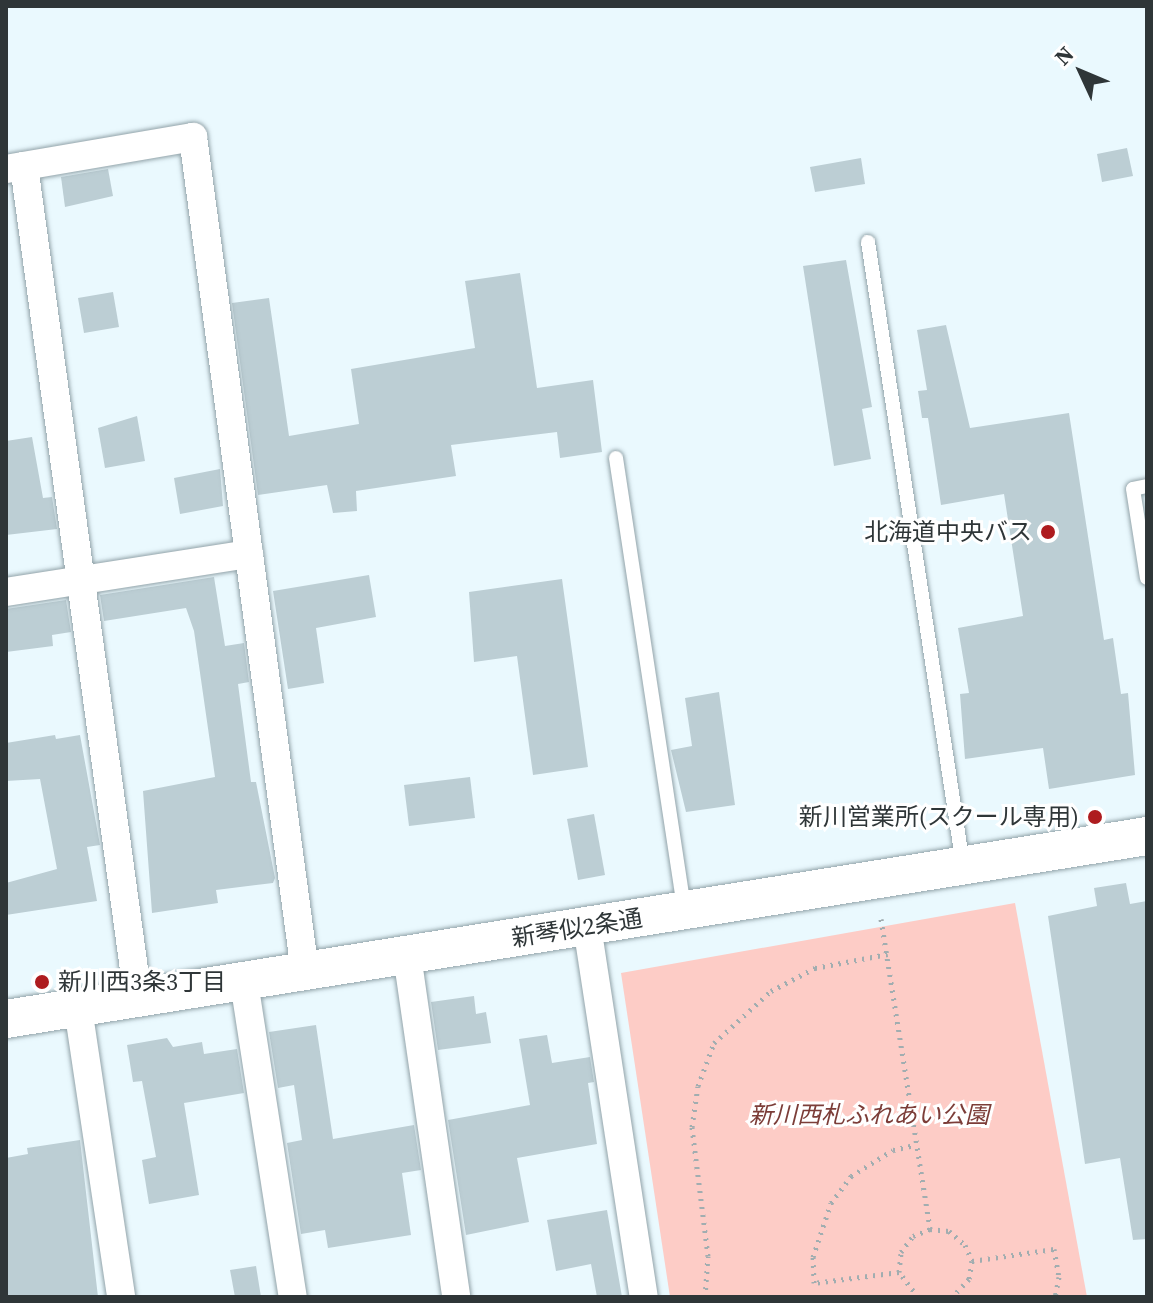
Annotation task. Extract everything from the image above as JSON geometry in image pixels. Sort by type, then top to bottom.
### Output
[{"type":"street","points":[[138,998],[84,579],[15,167],[193,137],[305,972]]},
{"type":"street","points":[[6,592],[249,554]]},
{"type":"street","name":"新琴似2条通","points":[[6,1019],[1147,836]]},
{"type":"street","points":[[587,926],[644,1297]]},
{"type":"street","points":[[407,955],[456,1297]]},
{"type":"street","points":[[244,982],[293,1297]]},
{"type":"street","points":[[78,1008],[121,1297]]},
{"type":"lane","points":[[868,242],[963,865]]},
{"type":"lane","points":[[616,458],[684,911]]},
{"type":"lane","points":[[1147,486],[1133,489],[1147,578]]},
{"type":"path","points":[[881,919],[914,1145],[930,1229]]},
{"type":"path","points":[[705,1297],[708,1256],[692,1127],[698,1086],[714,1043],[760,998],[815,968],[888,954]]},
{"type":"path","points":[[899,1272],[814,1283],[813,1257],[831,1203],[851,1176],[893,1150],[914,1145]]},
{"type":"path","points":[[918,1297],[905,1286],[899,1272],[901,1252],[913,1236],[930,1229],[949,1231],[965,1245],[972,1261],[969,1279],[952,1297]]},
{"type":"path","points":[[972,1261],[1054,1249],[1059,1277],[1055,1297]]},
{"type":"green space","name":"新川西札ふれあい公園","points":[[1015,903],[1087,1297],[670,1297],[621,973]]},
{"type":"building","points":[[1127,148],[1133,176],[1102,182],[1097,154]]},
{"type":"building","points":[[861,158],[865,184],[815,192],[810,167]]},
{"type":"building","points":[[108,169],[113,196],[65,207],[61,177]]},
{"type":"building","points":[[846,260],[872,407],[862,409],[871,459],[834,466],[803,266]]},
{"type":"building","points":[[520,273],[537,388],[593,380],[602,452],[560,458],[557,432],[451,445],[456,476],[356,491],[357,511],[333,513],[327,485],[258,495],[232,303],[269,298],[289,436],[359,424],[351,369],[475,348],[465,281]]},
{"type":"building","points":[[113,292],[119,327],[84,333],[78,298]]},
{"type":"building","name":"北海道中央バス","points":[[946,325],[970,428],[1069,413],[1104,640],[1113,638],[1121,694],[1128,693],[1135,775],[1049,789],[1043,748],[965,759],[960,694],[969,693],[958,628],[1023,616],[1004,494],[941,505],[928,418],[922,418],[918,391],[927,390],[917,330]]},
{"type":"building","points":[[137,416],[145,461],[105,468],[98,428]]},
{"type":"building","points":[[32,437],[43,498],[52,497],[57,529],[6,535],[6,441]]},
{"type":"building","points":[[220,469],[223,506],[180,514],[174,478]]},
{"type":"building","points":[[369,575],[376,617],[316,628],[324,683],[288,689],[273,591]]},
{"type":"building","points":[[214,577],[225,646],[244,643],[249,682],[238,684],[251,782],[256,782],[275,878],[273,883],[216,890],[218,903],[152,913],[143,791],[215,777],[194,631],[186,608],[104,621],[100,595]]},
{"type":"building","points":[[562,579],[588,767],[533,775],[517,656],[474,662],[469,592]]},
{"type":"building","points":[[66,600],[71,632],[52,635],[53,646],[6,652],[6,609]]},
{"type":"building","points":[[719,692],[735,805],[686,812],[671,750],[692,746],[685,698]]},
{"type":"building","points":[[55,735],[56,739],[80,735],[100,845],[87,847],[97,901],[6,915],[6,883],[57,869],[40,779],[6,781],[6,743]]},
{"type":"building","points":[[470,777],[475,818],[409,826],[404,785]]},
{"type":"building","points":[[594,814],[605,875],[578,880],[567,819]]},
{"type":"building","points":[[1126,883],[1130,904],[1147,901],[1147,1239],[1133,1240],[1120,1158],[1085,1164],[1048,916],[1097,906],[1094,888]]},
{"type":"building","points":[[474,996],[476,1014],[486,1012],[491,1043],[438,1050],[431,1002]]},
{"type":"building","points":[[316,1025],[333,1139],[414,1125],[421,1170],[402,1173],[411,1235],[328,1248],[325,1230],[301,1234],[287,1143],[302,1140],[294,1085],[278,1088],[269,1032]]},
{"type":"building","points":[[547,1035],[552,1063],[590,1057],[594,1082],[588,1083],[597,1144],[517,1158],[529,1222],[466,1235],[448,1120],[530,1105],[519,1039]]},
{"type":"building","points":[[167,1038],[173,1047],[202,1042],[204,1054],[237,1049],[244,1093],[184,1103],[199,1195],[149,1204],[142,1160],[156,1157],[142,1081],[133,1082],[127,1045]]},
{"type":"building","points":[[80,1140],[98,1297],[6,1297],[6,1158],[28,1154],[27,1148]]},
{"type":"building","points":[[607,1210],[622,1297],[597,1297],[591,1264],[556,1271],[547,1220]]},
{"type":"building","points":[[256,1266],[261,1297],[235,1297],[230,1270]]},
{"type":"place","name":"北海道中央バス","points":[[1048,532]]},
{"type":"place","name":"新川営業所(スクール専用)","points":[[1095,817]]},
{"type":"place","name":"新川西3条3丁目","points":[[42,982]]}]
